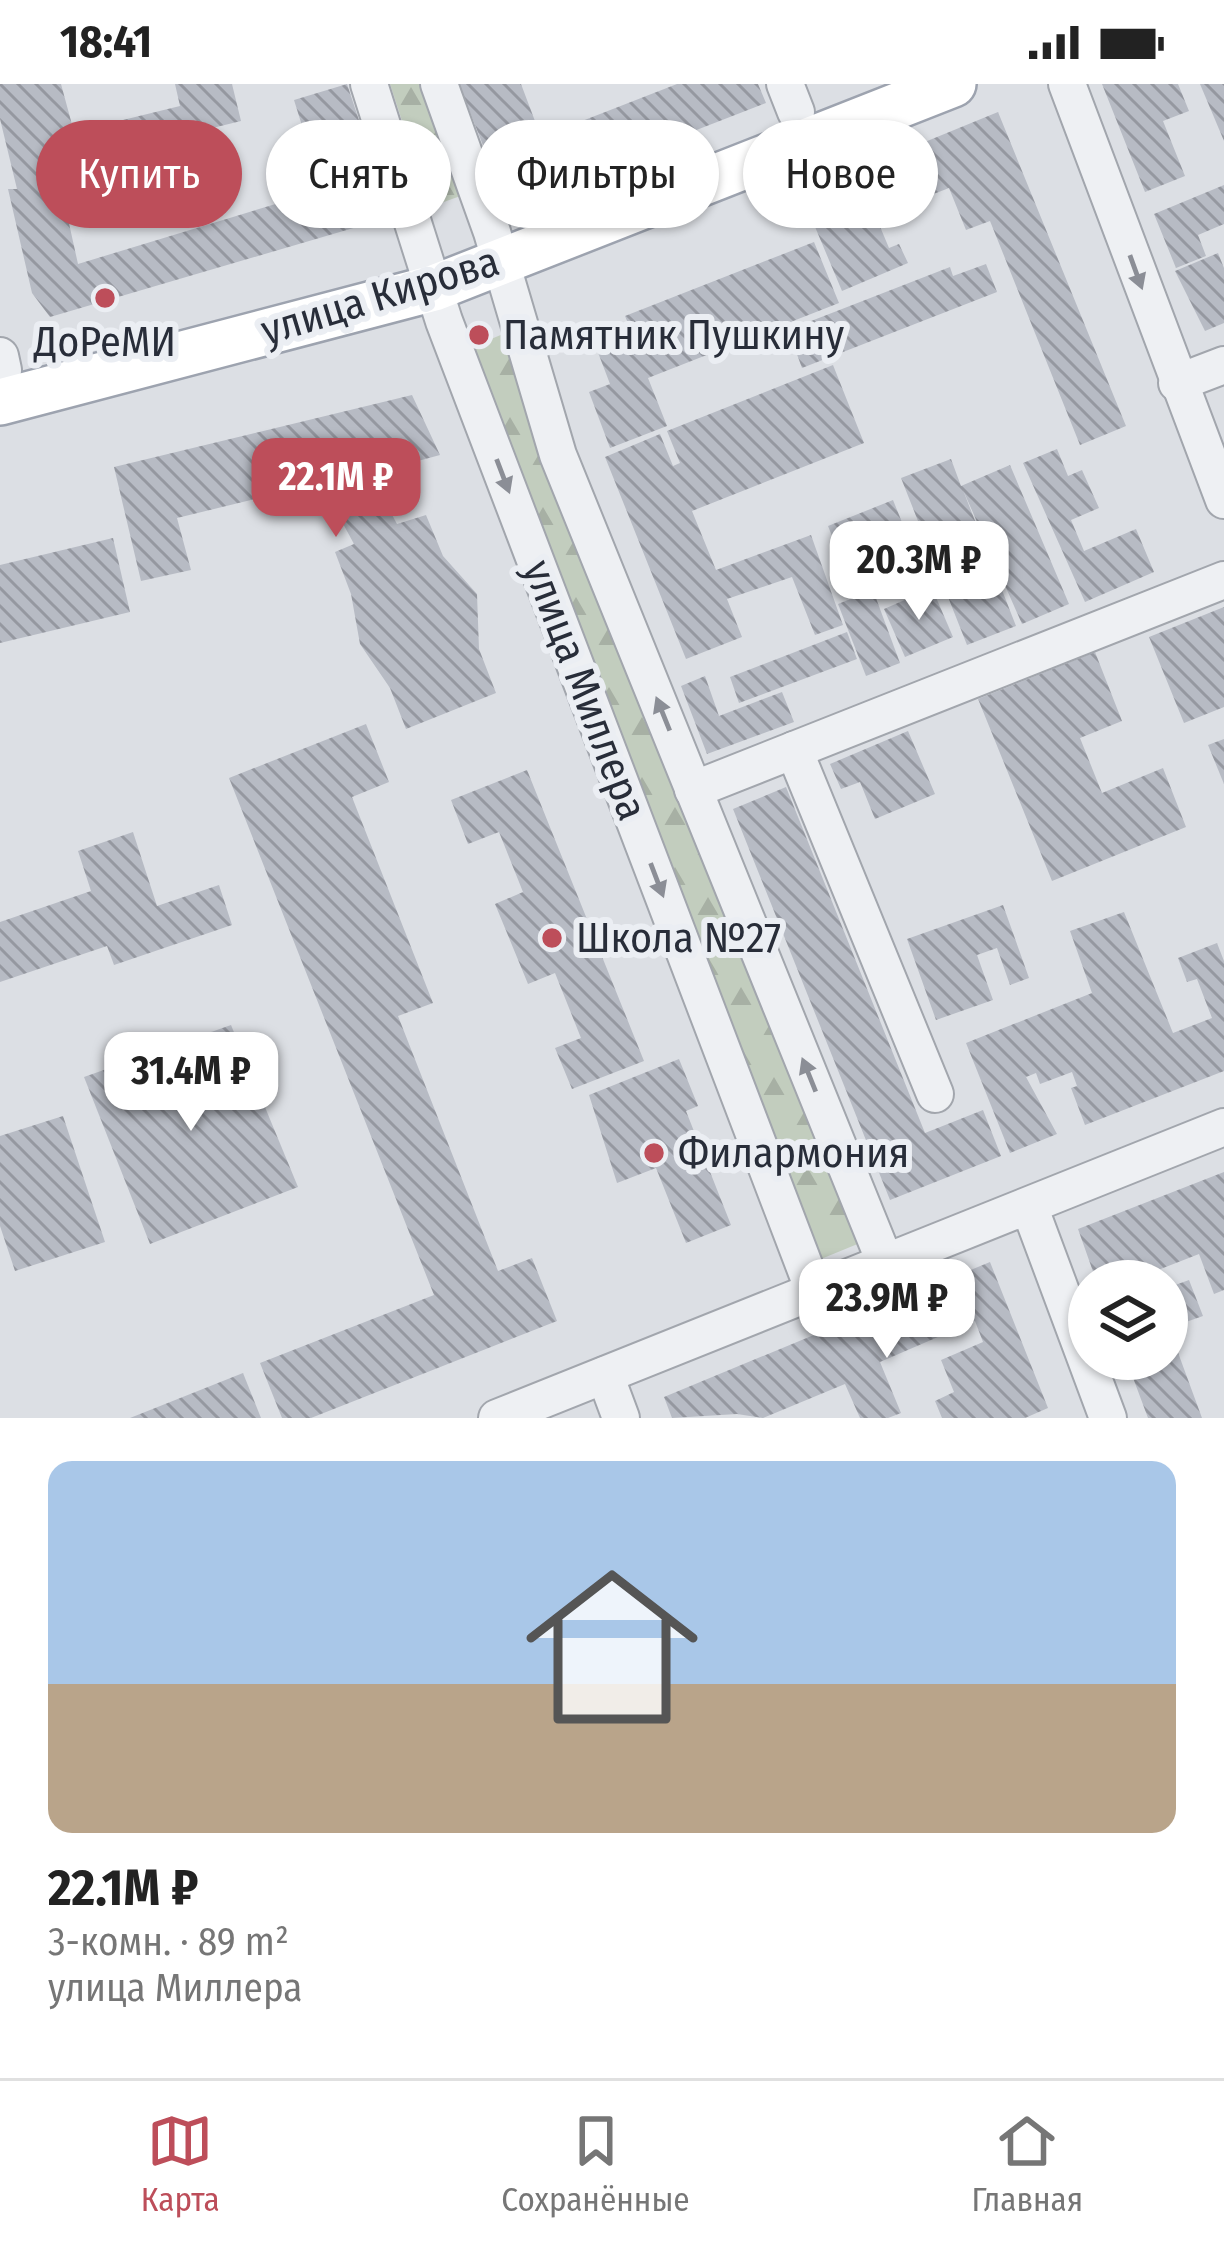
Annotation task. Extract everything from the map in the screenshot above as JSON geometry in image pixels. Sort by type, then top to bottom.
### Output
[{"type":"main road","name":"улица Кирова","points":[[496,246],[790,98],[871,84]]},
{"type":"main road","name":"улица Кирова","points":[[1,375],[429,273],[952,84]]},
{"type":"street","name":"улица Миллера","points":[[369,84],[429,273],[814,1292]]},
{"type":"street","name":"улица Миллера","points":[[439,84],[496,246],[559,455],[885,1262]]},
{"type":"street","points":[[1066,84],[1224,500]]},
{"type":"street","points":[[1178,383],[1224,365]]},
{"type":"street","points":[[693,790],[1224,580]]},
{"type":"street","points":[[794,750],[935,1094]]},
{"type":"street","points":[[497,1418],[1224,1127]]},
{"type":"street","points":[[1029,1206],[1108,1418]]},
{"type":"street","points":[[604,1376],[621,1418]]},
{"type":"green space","points":[[390,84],[426,84],[439,120],[402,120]]},
{"type":"green space","points":[[451,153],[466,194],[451,199]]},
{"type":"green space","points":[[503,334],[860,1243],[821,1259],[465,350]]},
{"type":"building","points":[[0,84],[61,84],[71,120],[36,120],[36,228],[70,228],[78,264],[197,228],[242,228],[242,214],[266,207],[266,228],[353,228],[50,317],[32,293],[8,189],[17,189],[0,119]]},
{"type":"building","points":[[175,84],[232,84],[241,120],[123,120],[180,106]]},
{"type":"building","points":[[347,84],[359,120],[300,120],[294,100]]},
{"type":"building","points":[[459,84],[521,84],[535,120],[475,120],[475,125]]},
{"type":"building","points":[[677,84],[758,84],[766,103],[719,121],[585,120]]},
{"type":"building","points":[[1102,84],[1178,84],[1189,111],[1163,121],[1185,176],[1145,192]]},
{"type":"building","points":[[1200,84],[1224,84],[1224,141]]},
{"type":"building","points":[[998,112],[1126,426],[1080,445],[990,221],[966,230],[949,188],[938,192],[938,137]]},
{"type":"building","points":[[1224,185],[1224,224],[1198,235],[1206,256],[1176,268],[1154,214]]},
{"type":"building","points":[[816,228],[881,228],[889,248],[899,244],[908,263],[842,291]]},
{"type":"building","points":[[814,242],[839,303],[648,378],[667,426],[610,448],[589,392],[610,384],[594,342],[630,328],[625,316]]},
{"type":"building","points":[[1218,253],[1224,268],[1224,323],[1205,331],[1175,271]]},
{"type":"building","points":[[986,264],[997,292],[802,368],[788,330],[950,267],[953,276]]},
{"type":"building","points":[[833,365],[864,443],[692,511],[716,570],[811,535],[843,625],[815,635],[792,577],[727,599],[742,637],[686,659],[605,457],[660,434],[673,466],[680,463],[667,431]]},
{"type":"building","points":[[412,395],[440,455],[370,474],[397,524],[426,515],[443,556],[477,594],[479,649],[496,693],[406,729],[390,688],[360,644],[351,594],[335,552],[354,544],[321,483],[177,518],[191,570],[141,581],[114,467]]},
{"type":"building","points":[[1057,449],[1068,476],[1082,470],[1099,508],[1071,520],[1084,551],[1136,529],[1154,572],[1085,602],[1023,463]]},
{"type":"building","points":[[951,459],[961,486],[1010,465],[1069,604],[1022,624],[963,490],[1016,626],[967,645],[901,478]]},
{"type":"building","points":[[893,500],[920,567],[855,593],[828,526]]},
{"type":"building","points":[[113,538],[130,612],[0,643],[0,565]]},
{"type":"building","points":[[932,588],[953,637],[905,657],[884,609]]},
{"type":"building","points":[[873,590],[900,663],[866,676],[838,604]]},
{"type":"building","points":[[1224,607],[1224,707],[1184,723],[1149,637]]},
{"type":"building","points":[[847,632],[857,659],[739,703],[730,677]]},
{"type":"building","points":[[1095,652],[1122,721],[1080,738],[1102,793],[1163,768],[1186,827],[1052,881],[978,699]]},
{"type":"building","points":[[705,676],[719,716],[782,692],[794,722],[707,754],[681,686]]},
{"type":"building","points":[[366,724],[389,782],[352,797],[433,1003],[398,1016],[498,1271],[532,1258],[557,1321],[311,1418],[282,1418],[260,1363],[434,1295],[229,778]]},
{"type":"building","points":[[908,731],[935,794],[875,819],[860,782],[841,789],[830,764]]},
{"type":"building","points":[[1224,739],[1224,784],[1208,745]]},
{"type":"building","name":"Школа №27","points":[[527,770],[644,1061],[572,1089],[555,1048],[581,1038],[555,973],[528,984],[495,904],[523,892],[499,832],[468,844],[451,800]]},
{"type":"building","points":[[786,787],[925,1133],[983,1110],[1001,1156],[890,1200],[733,809]]},
{"type":"building","points":[[133,832],[157,906],[219,885],[232,925],[114,965],[107,946],[0,982],[0,922],[91,891],[78,851]]},
{"type":"building","points":[[1003,905],[1029,978],[1010,985],[997,948],[977,955],[993,1000],[936,1020],[907,939]]},
{"type":"building","points":[[1124,912],[1173,1033],[1212,1018],[1197,979],[1187,982],[1178,958],[1217,943],[1224,961],[1224,1071],[1085,1125],[1071,1088],[1077,1086],[1072,1072],[1040,1084],[1036,1073],[1026,1077],[1057,1134],[1010,1153],[966,1043],[1092,993],[1070,931]]},
{"type":"building","points":[[231,1025],[298,1187],[150,1244],[84,1077]]},
{"type":"building","name":"Филармония","points":[[679,1059],[698,1106],[686,1111],[731,1225],[686,1243],[656,1168],[617,1183],[589,1095]]},
{"type":"building","points":[[63,1116],[105,1242],[15,1271],[0,1226],[0,1136]]},
{"type":"building","points":[[1224,1172],[1224,1290],[1214,1294],[1199,1254],[1184,1260],[1089,1260],[1078,1229]]},
{"type":"building","points":[[990,1262],[1048,1408],[1025,1418],[942,1418],[935,1401],[954,1392],[941,1360],[983,1342],[975,1321],[880,1362],[901,1413],[888,1418],[860,1418],[845,1384],[763,1418],[737,1414],[672,1418],[664,1397]]},
{"type":"building","points":[[1188,1280],[1203,1316],[1188,1321]]},
{"type":"building","points":[[243,1373],[261,1418],[130,1418]]},
{"type":"building","points":[[1134,1380],[1188,1380],[1202,1418],[1148,1418]]},
{"type":"place","name":"ДоРеМИ","points":[[105,298]]},
{"type":"place","name":"Памятник Пушкину","points":[[479,335]]},
{"type":"place","name":"Школа №27","points":[[552,938]]},
{"type":"place","name":"Филармония","points":[[654,1153]]}]
